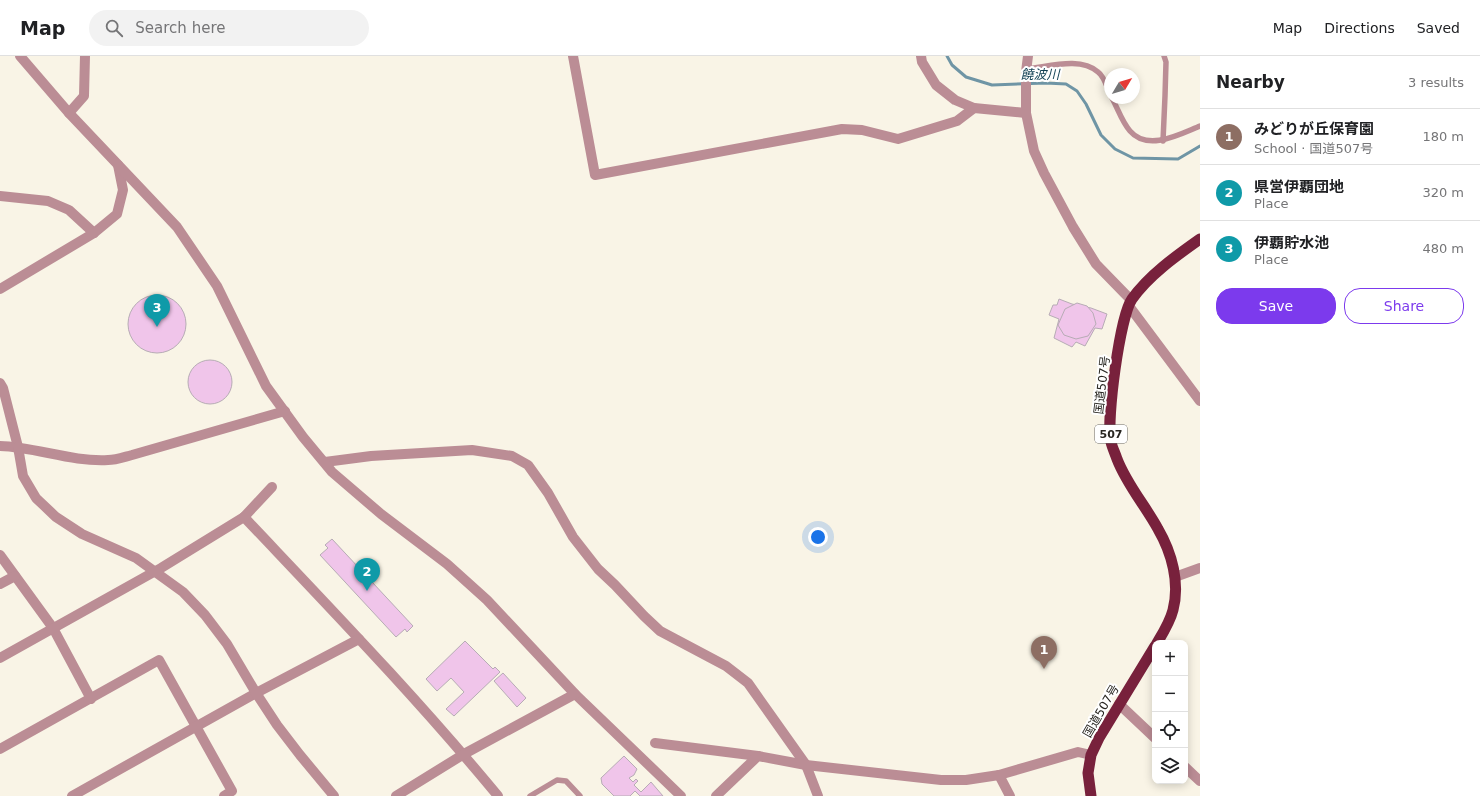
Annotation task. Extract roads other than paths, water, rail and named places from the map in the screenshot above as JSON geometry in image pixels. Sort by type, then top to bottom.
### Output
[{"type":"highway","name":"国道507号","points":[[1159,640],[1164,632],[1172,611],[1175,591],[1175,577],[1172,560],[1159,530],[1126,480],[1111,441],[1110,420],[1121,332],[1130,303],[1160,270],[1200,239]]},
{"type":"highway","name":"国道507号","points":[[1091,796],[1088,773],[1091,755],[1099,738],[1152,651]]},
{"type":"street","points":[[20,56],[68,112],[177,227],[217,286],[266,386],[303,437],[325,462],[343,482],[381,514],[447,564],[482,596],[575,694],[681,796]]},
{"type":"street","points":[[68,112],[84,96],[85,56]]},
{"type":"street","points":[[573,56],[595,175],[842,130],[862,130],[898,139],[957,121],[974,108]]},
{"type":"street","points":[[921,56],[922,62],[936,85],[955,100],[974,108],[1026,113]]},
{"type":"street","points":[[1028,56],[1026,71],[1026,113],[1034,151],[1044,173],[1073,227],[1096,264],[1130,303],[1200,401]]},
{"type":"street","points":[[0,289],[94,233],[117,214],[123,190],[118,165]]},
{"type":"street","points":[[0,196],[48,201],[69,210],[94,233]]},
{"type":"street","points":[[0,383],[3,388],[18,446],[23,476],[36,498],[56,517],[82,534],[136,558],[183,592],[205,615],[227,644],[277,725],[334,796]]},
{"type":"street","points":[[0,446],[18,446],[89,460],[109,460],[285,411]]},
{"type":"street","points":[[325,462],[371,456],[472,450],[512,456],[528,465],[548,493],[573,537],[598,569],[660,631],[726,666],[748,683],[806,765],[818,796]]},
{"type":"street","points":[[0,658],[155,571],[244,517],[272,487]]},
{"type":"street","points":[[244,517],[359,639],[464,754],[498,796]]},
{"type":"street","points":[[0,555],[53,628],[91,698]]},
{"type":"street","points":[[1175,577],[1200,568]]},
{"type":"street","points":[[0,584],[15,576]]},
{"type":"street","points":[[72,796],[256,693],[359,639]]},
{"type":"street","points":[[0,749],[159,660],[232,791],[224,796]]},
{"type":"street","points":[[396,796],[464,754],[575,694]]},
{"type":"street","points":[[1120,704],[1152,735]]},
{"type":"street","points":[[655,743],[758,756],[806,765],[941,780],[966,780],[999,775],[1078,752],[1091,755]]},
{"type":"street","points":[[716,796],[758,756]]},
{"type":"street","points":[[1188,770],[1200,781]]},
{"type":"street","points":[[999,775],[1010,796]]},
{"type":"lane","points":[[1163,141],[1166,62],[1164,56]]},
{"type":"lane","points":[[1026,71],[1074,63],[1086,64],[1099,72],[1104,82]]},
{"type":"lane","points":[[1115,104],[1130,131],[1140,139],[1163,141],[1200,126]]},
{"type":"lane","points":[[530,796],[557,780],[566,782],[580,796]]},
{"type":"waterway","name":"饒波川","points":[[947,56],[952,65],[966,77],[992,85],[1046,83],[1066,84],[1077,91],[1086,104],[1101,135],[1115,149],[1133,158],[1178,159],[1200,146]]},
{"type":"place","name":"伊覇貯水池","points":[[157,327]]},
{"type":"place","name":"県営伊覇団地","points":[[367,591]]},
{"type":"place","name":"みどりが丘保育園","points":[[1044,669]]}]
